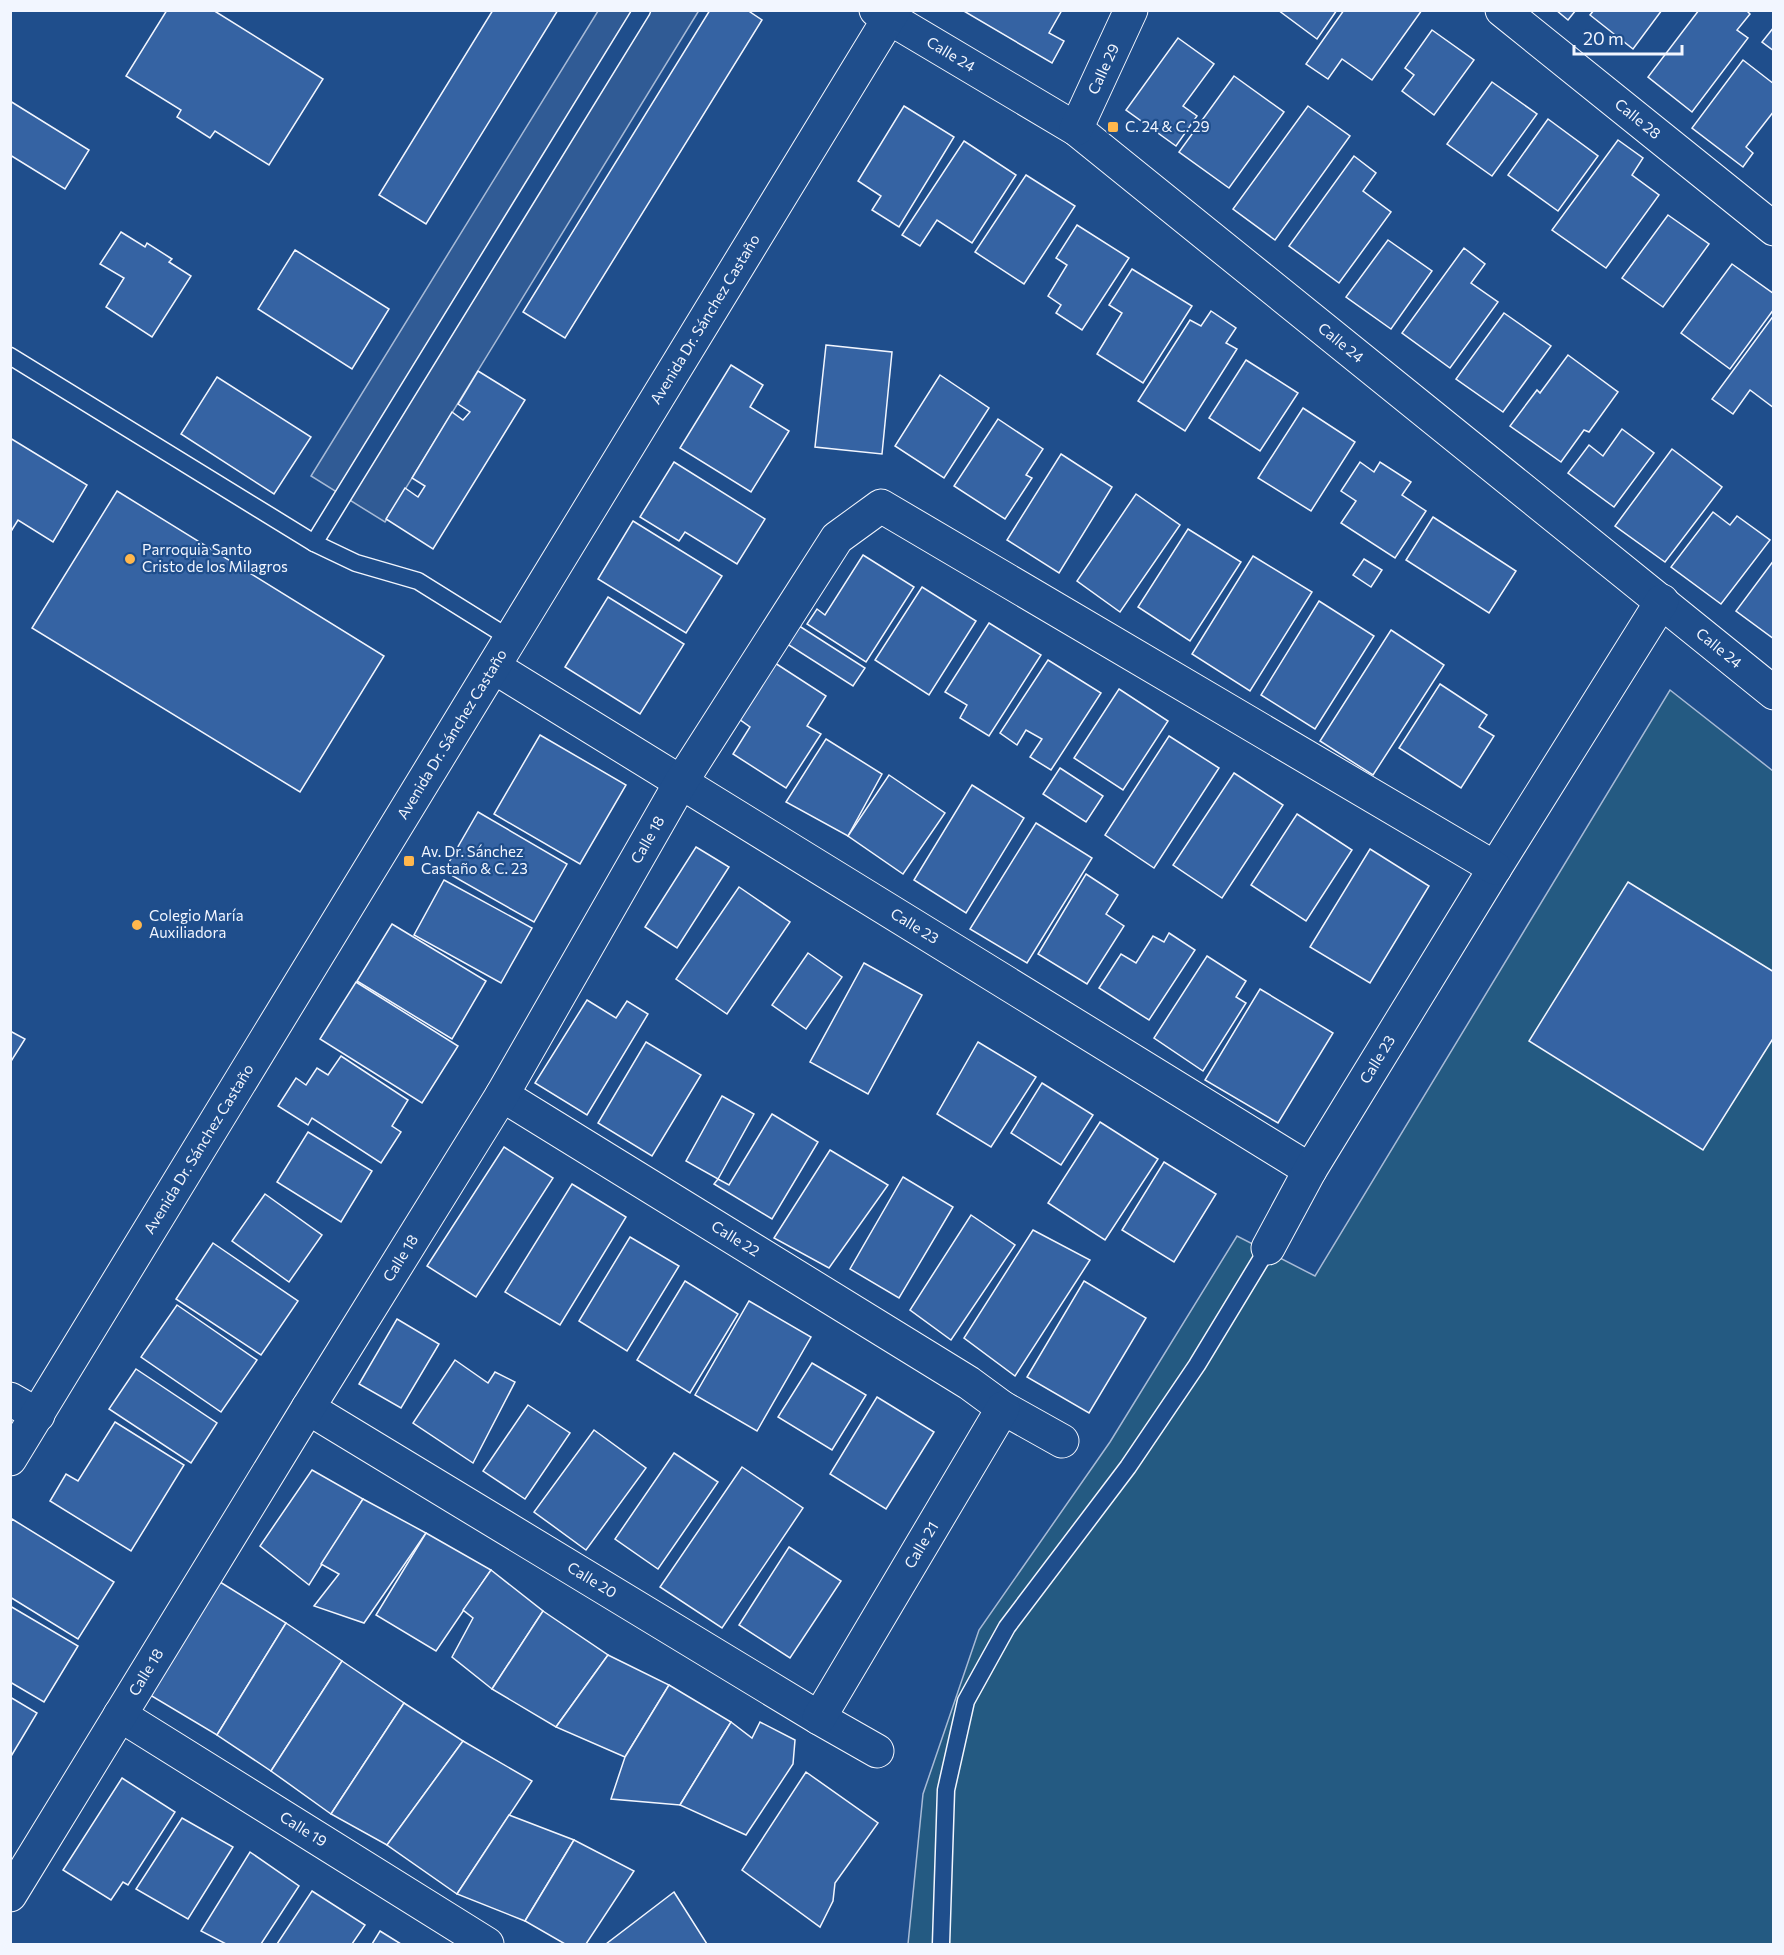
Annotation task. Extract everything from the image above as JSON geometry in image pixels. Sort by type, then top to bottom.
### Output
[{"type":"street","name":"Calle 29","points":[[1076,129],[1131,10]]},
{"type":"street","name":"Calle 28","points":[[1502,10],[1773,229]]},
{"type":"street","name":"Calle 24","points":[[887,13],[1076,129],[1773,693]]},
{"type":"street","name":"Avenida Dr. Sánchez Castaño","points":[[10,1459],[24,1407],[494,667],[887,13]]},
{"type":"street","name":"Calle 18","points":[[10,1895],[502,1095],[681,782],[837,538],[881,506],[1495,868]]},
{"type":"street","name":"Calle 23","points":[[494,667],[1310,1170],[1662,601]]},
{"type":"street","name":"Calle 22","points":[[502,1095],[969,1383],[1003,1408]]},
{"type":"street","points":[[1268,1248],[1310,1170]]},
{"type":"street","name":"Calle 20","points":[[308,1408],[819,1718],[877,1750]]},
{"type":"street","points":[[1003,1408],[1062,1441]]},
{"type":"street","name":"Calle 21","points":[[819,1718],[1003,1408]]},
{"type":"street","name":"Calle 19","points":[[120,1715],[487,1944]]},
{"type":"lane","points":[[314,543],[642,10]]},
{"type":"lane","points":[[10,357],[314,543],[356,563],[418,581],[511,639]]},
{"type":"lane","points":[[941,1944],[946,1790],[966,1701],[1007,1627],[1128,1467],[1197,1365],[1268,1248]]},
{"type":"shaded area","points":[[695,10],[698,12],[385,522],[311,476],[598,11]]},
{"type":"shaded area","points":[[1670,690],[1773,771],[1773,1944],[908,1944],[923,1794],[979,1630],[1110,1442],[1237,1236],[1315,1276]]},
{"type":"building","points":[[167,10],[213,10],[323,79],[269,165],[215,131],[210,138],[177,117],[181,110],[126,76]]},
{"type":"building","points":[[493,10],[558,10],[426,224],[379,195]]},
{"type":"building","points":[[710,10],[747,10],[762,20],[565,338],[523,312]]},
{"type":"building","points":[[962,10],[1062,10],[1049,33],[1064,41],[1052,63]]},
{"type":"building","points":[[1278,10],[1337,10],[1317,39]]},
{"type":"building","points":[[1344,10],[1422,10],[1372,80],[1342,59],[1328,79],[1306,64]]},
{"type":"building","points":[[1556,10],[1576,10],[1568,20]]},
{"type":"building","points":[[1594,10],[1662,10],[1633,49],[1590,15]]},
{"type":"building","points":[[1699,10],[1746,10],[1750,14],[1737,30],[1748,38],[1692,112],[1648,77]]},
{"type":"building","points":[[1774,27],[1774,51],[1762,42]]},
{"type":"building","points":[[1432,30],[1474,60],[1434,115],[1402,91],[1414,75],[1405,68]]},
{"type":"building","points":[[1178,38],[1214,64],[1183,106],[1197,116],[1176,146],[1126,110]]},
{"type":"building","points":[[1743,60],[1774,84],[1774,111],[1746,147],[1753,153],[1743,167],[1692,128]]},
{"type":"building","points":[[1234,76],[1284,112],[1229,188],[1179,152]]},
{"type":"building","points":[[1492,82],[1537,114],[1492,176],[1447,144]]},
{"type":"building","points":[[10,101],[89,150],[65,189],[10,155]]},
{"type":"building","points":[[904,106],[954,137],[899,227],[872,210],[881,196],[858,181]]},
{"type":"building","points":[[1308,106],[1350,136],[1275,240],[1233,209]]},
{"type":"building","points":[[1548,119],[1598,156],[1558,211],[1508,175]]},
{"type":"building","points":[[1618,140],[1643,158],[1632,175],[1659,195],[1606,268],[1552,230]]},
{"type":"building","points":[[964,141],[1016,175],[972,243],[937,220],[920,246],[902,235]]},
{"type":"building","points":[[1354,156],[1376,173],[1363,191],[1391,212],[1339,283],[1289,246]]},
{"type":"building","points":[[1026,175],[1075,206],[1024,284],[975,252]]},
{"type":"building","points":[[1668,215],[1709,244],[1663,307],[1622,278]]},
{"type":"building","points":[[1077,225],[1129,258],[1082,330],[1056,313],[1061,305],[1048,296],[1067,265],[1056,258]]},
{"type":"building","points":[[121,232],[145,247],[147,243],[172,259],[169,262],[191,276],[152,337],[106,307],[124,278],[100,264]]},
{"type":"building","points":[[1388,240],[1432,271],[1391,329],[1346,297]]},
{"type":"building","points":[[1464,248],[1485,264],[1471,283],[1498,302],[1450,368],[1402,333]]},
{"type":"building","points":[[295,250],[389,309],[352,369],[258,309]]},
{"type":"building","points":[[1732,264],[1774,294],[1774,309],[1730,369],[1681,333]]},
{"type":"building","points":[[1132,269],[1192,306],[1143,383],[1097,354],[1122,313],[1109,305]]},
{"type":"building","points":[[1211,311],[1236,328],[1226,343],[1237,349],[1185,431],[1138,401],[1190,320],[1201,326]]},
{"type":"building","points":[[1504,313],[1551,346],[1503,412],[1456,379]]},
{"type":"building","points":[[1774,315],[1774,408],[1750,390],[1733,414],[1712,399]]},
{"type":"building","points":[[826,345],[892,352],[882,454],[815,447]]},
{"type":"building","points":[[1568,355],[1618,392],[1589,432],[1584,430],[1561,462],[1510,426],[1537,390],[1540,393]]},
{"type":"building","points":[[1246,360],[1298,393],[1260,451],[1209,418]]},
{"type":"building","points":[[731,365],[763,385],[750,407],[789,431],[751,492],[680,448]]},
{"type":"building","points":[[478,371],[525,400],[433,549],[386,519],[405,488],[418,497],[425,486],[412,478],[452,412],[463,420],[470,412],[458,404]]},
{"type":"building","points":[[940,375],[989,408],[944,478],[895,446]]},
{"type":"building","points":[[217,377],[311,437],[274,494],[181,434]]},
{"type":"building","points":[[1303,408],[1355,442],[1311,511],[1258,478]]},
{"type":"building","points":[[998,419],[1043,449],[1026,475],[1032,478],[1005,519],[954,486]]},
{"type":"building","points":[[1622,429],[1654,453],[1614,507],[1568,473],[1589,445],[1603,456]]},
{"type":"building","points":[[10,438],[87,485],[53,542],[18,520],[10,533]]},
{"type":"building","points":[[1672,449],[1722,487],[1665,562],[1615,526]]},
{"type":"building","points":[[1061,454],[1112,487],[1059,573],[1007,540]]},
{"type":"building","points":[[674,462],[765,519],[737,564],[685,532],[679,541],[640,517]]},
{"type":"building","points":[[1360,462],[1374,472],[1380,462],[1411,482],[1402,495],[1426,511],[1395,558],[1341,523],[1356,501],[1341,491]]},
{"type":"building","points":[[117,491],[384,656],[300,792],[32,628]]},
{"type":"building","points":[[1136,494],[1180,525],[1120,612],[1077,581]]},
{"type":"building","points":[[1713,512],[1730,525],[1737,516],[1770,540],[1721,604],[1671,567]]},
{"type":"building","points":[[1433,517],[1516,571],[1489,613],[1406,560]]},
{"type":"building","points":[[633,521],[722,576],[686,633],[598,579]]},
{"type":"building","points":[[1188,529],[1241,562],[1190,641],[1138,607]]},
{"type":"building","points":[[863,555],[914,587],[866,662],[807,624],[817,609],[825,615]]},
{"type":"building","points":[[1253,556],[1312,592],[1250,691],[1192,654]]},
{"type":"building","points":[[1364,559],[1382,570],[1371,587],[1353,575]]},
{"type":"building","points":[[1774,560],[1774,639],[1736,611]]},
{"type":"building","points":[[922,587],[976,621],[929,695],[875,660]]},
{"type":"building","points":[[608,597],[684,644],[640,714],[565,667]]},
{"type":"building","points":[[1319,601],[1374,636],[1315,729],[1261,695]]},
{"type":"building","points":[[793,622],[865,668],[853,686],[781,640]]},
{"type":"building","points":[[989,623],[1041,655],[989,736],[960,718],[967,705],[945,692]]},
{"type":"building","points":[[1391,630],[1444,665],[1373,775],[1320,741]]},
{"type":"building","points":[[1048,660],[1101,693],[1051,770],[1030,757],[1042,739],[1026,730],[1017,745],[1000,733]]},
{"type":"building","points":[[775,663],[826,696],[807,726],[821,734],[786,788],[733,754],[750,727],[739,719]]},
{"type":"building","points":[[1440,684],[1487,715],[1479,727],[1494,736],[1461,788],[1399,748]]},
{"type":"building","points":[[1119,689],[1168,721],[1123,790],[1074,758]]},
{"type":"building","points":[[540,735],[626,785],[580,864],[494,814]]},
{"type":"building","points":[[1169,736],[1219,768],[1154,868],[1105,835]]},
{"type":"building","points":[[826,739],[882,774],[848,836],[786,802]]},
{"type":"building","points":[[1060,768],[1103,796],[1086,822],[1043,794]]},
{"type":"building","points":[[1234,773],[1283,805],[1222,898],[1173,865]]},
{"type":"building","points":[[889,775],[945,813],[903,874],[848,836]]},
{"type":"building","points":[[972,785],[1024,818],[966,913],[914,880]]},
{"type":"building","points":[[478,812],[567,864],[534,922],[444,871]]},
{"type":"building","points":[[1297,814],[1352,850],[1306,921],[1251,885]]},
{"type":"building","points":[[1036,823],[1092,858],[1027,963],[970,929]]},
{"type":"building","points":[[696,847],[729,867],[677,948],[645,927]]},
{"type":"building","points":[[1370,849],[1429,886],[1370,983],[1310,947]]},
{"type":"building","points":[[1086,874],[1118,895],[1106,914],[1124,926],[1087,984],[1038,954]]},
{"type":"building","points":[[444,880],[532,928],[501,983],[414,935]]},
{"type":"building","points":[[1628,882],[1774,972],[1774,1037],[1703,1150],[1529,1041]]},
{"type":"building","points":[[739,887],[790,922],[727,1014],[676,979]]},
{"type":"building","points":[[392,924],[486,981],[452,1039],[357,981]]},
{"type":"building","points":[[1169,933],[1195,950],[1149,1020],[1099,988],[1121,954],[1136,963],[1153,936],[1164,942]]},
{"type":"building","points":[[808,953],[842,977],[806,1029],[772,1005]]},
{"type":"building","points":[[1207,956],[1246,981],[1236,997],[1246,1003],[1203,1071],[1154,1038]]},
{"type":"building","points":[[864,963],[922,995],[868,1094],[810,1062]]},
{"type":"building","points":[[356,982],[458,1046],[422,1103],[320,1039]]},
{"type":"building","points":[[1260,989],[1333,1033],[1278,1123],[1205,1080]]},
{"type":"building","points":[[587,1000],[616,1018],[627,1001],[648,1014],[587,1115],[535,1083]]},
{"type":"building","points":[[10,1031],[25,1039],[10,1063]]},
{"type":"building","points":[[646,1042],[701,1075],[652,1156],[598,1123]]},
{"type":"building","points":[[978,1042],[1036,1077],[991,1147],[937,1114]]},
{"type":"building","points":[[341,1056],[408,1100],[392,1126],[401,1132],[381,1163],[312,1118],[308,1125],[278,1106],[296,1078],[306,1085],[317,1068],[328,1075]]},
{"type":"building","points":[[1042,1083],[1093,1115],[1061,1165],[1011,1133]]},
{"type":"building","points":[[722,1096],[754,1114],[718,1179],[686,1161]]},
{"type":"building","points":[[772,1114],[818,1142],[772,1219],[714,1184],[718,1179],[729,1185]]},
{"type":"building","points":[[1100,1122],[1158,1159],[1105,1240],[1048,1203]]},
{"type":"building","points":[[308,1132],[372,1171],[341,1222],[277,1182]]},
{"type":"building","points":[[504,1147],[553,1178],[476,1297],[427,1266]]},
{"type":"building","points":[[830,1150],[888,1185],[829,1268],[774,1238]]},
{"type":"building","points":[[1164,1162],[1216,1194],[1174,1262],[1122,1230]]},
{"type":"building","points":[[903,1177],[953,1207],[899,1298],[850,1269]]},
{"type":"building","points":[[572,1184],[626,1217],[560,1325],[505,1292]]},
{"type":"building","points":[[265,1194],[322,1235],[289,1282],[232,1241]]},
{"type":"building","points":[[971,1215],[1015,1245],[951,1340],[910,1310]]},
{"type":"building","points":[[1033,1230],[1090,1260],[1015,1376],[964,1338]]},
{"type":"building","points":[[630,1237],[679,1266],[627,1351],[579,1321]]},
{"type":"building","points":[[213,1243],[298,1301],[261,1355],[176,1299]]},
{"type":"building","points":[[685,1281],[738,1314],[690,1393],[637,1360]]},
{"type":"building","points":[[1084,1281],[1146,1318],[1089,1413],[1027,1377]]},
{"type":"building","points":[[749,1301],[811,1337],[757,1431],[695,1395]]},
{"type":"building","points":[[177,1305],[257,1360],[221,1412],[141,1357]]},
{"type":"building","points":[[397,1319],[439,1344],[401,1408],[359,1384]]},
{"type":"building","points":[[455,1360],[488,1383],[495,1372],[515,1382],[473,1463],[413,1423]]},
{"type":"building","points":[[812,1363],[866,1395],[832,1450],[778,1417]]},
{"type":"building","points":[[136,1369],[217,1423],[191,1463],[109,1409]]},
{"type":"building","points":[[877,1397],[934,1432],[886,1509],[830,1474]]},
{"type":"building","points":[[528,1405],[570,1433],[525,1499],[483,1471]]},
{"type":"building","points":[[115,1422],[184,1465],[131,1551],[50,1501],[66,1474],[78,1481]]},
{"type":"building","points":[[594,1430],[646,1468],[586,1550],[534,1512]]},
{"type":"building","points":[[674,1453],[718,1482],[658,1569],[615,1539]]},
{"type":"building","points":[[742,1467],[803,1508],[722,1628],[660,1587]]},
{"type":"building","points":[[312,1470],[363,1499],[309,1585],[260,1546]]},
{"type":"building","points":[[363,1499],[426,1533],[364,1623],[314,1606],[339,1574],[321,1564]]},
{"type":"building","points":[[12,1519],[114,1582],[78,1639],[10,1597],[10,1522]]},
{"type":"building","points":[[426,1533],[491,1570],[436,1651],[376,1615]]},
{"type":"building","points":[[789,1547],[841,1581],[790,1658],[739,1625]]},
{"type":"building","points":[[491,1570],[543,1611],[492,1689],[452,1657],[473,1618],[463,1610]]},
{"type":"building","points":[[220,1582],[286,1623],[217,1735],[150,1695]]},
{"type":"building","points":[[10,1606],[78,1646],[44,1702],[10,1682]]},
{"type":"building","points":[[543,1611],[608,1655],[556,1727],[492,1689]]},
{"type":"building","points":[[286,1623],[342,1661],[271,1771],[217,1735]]},
{"type":"building","points":[[608,1655],[669,1685],[625,1757],[556,1727]]},
{"type":"building","points":[[342,1661],[404,1703],[331,1814],[271,1771]]},
{"type":"building","points":[[669,1685],[731,1722],[680,1805],[611,1799],[625,1757]]},
{"type":"building","points":[[10,1697],[37,1713],[10,1758]]},
{"type":"building","points":[[404,1703],[463,1741],[387,1845],[331,1814]]},
{"type":"building","points":[[731,1722],[752,1738],[760,1722],[795,1740],[793,1764],[746,1835],[680,1805]]},
{"type":"building","points":[[463,1741],[532,1781],[457,1894],[387,1845]]},
{"type":"building","points":[[806,1772],[878,1823],[835,1883],[833,1901],[820,1927],[742,1870]]},
{"type":"building","points":[[122,1778],[175,1812],[128,1885],[123,1882],[111,1900],[63,1870]]},
{"type":"building","points":[[509,1815],[574,1840],[525,1921],[457,1894]]},
{"type":"building","points":[[182,1818],[233,1847],[188,1919],[136,1889]]},
{"type":"building","points":[[574,1840],[634,1871],[586,1944],[565,1944],[525,1921]]},
{"type":"building","points":[[250,1852],[299,1886],[261,1944],[226,1944],[201,1931]]},
{"type":"building","points":[[312,1891],[365,1925],[352,1944],[277,1944]]},
{"type":"building","points":[[674,1892],[707,1944],[606,1944]]},
{"type":"building","points":[[380,1931],[401,1944],[372,1944]]},
{"type":"place","name":"C. 24 & C. 29","points":[[1113,127]]},
{"type":"place","name":"Parroquia Santo Cristo de los Milagros","points":[[130,559]]},
{"type":"place","name":"Av. Dr. Sánchez Castaño & C. 23","points":[[409,861]]},
{"type":"place","name":"Colegio María Auxiliadora","points":[[137,925]]}]
